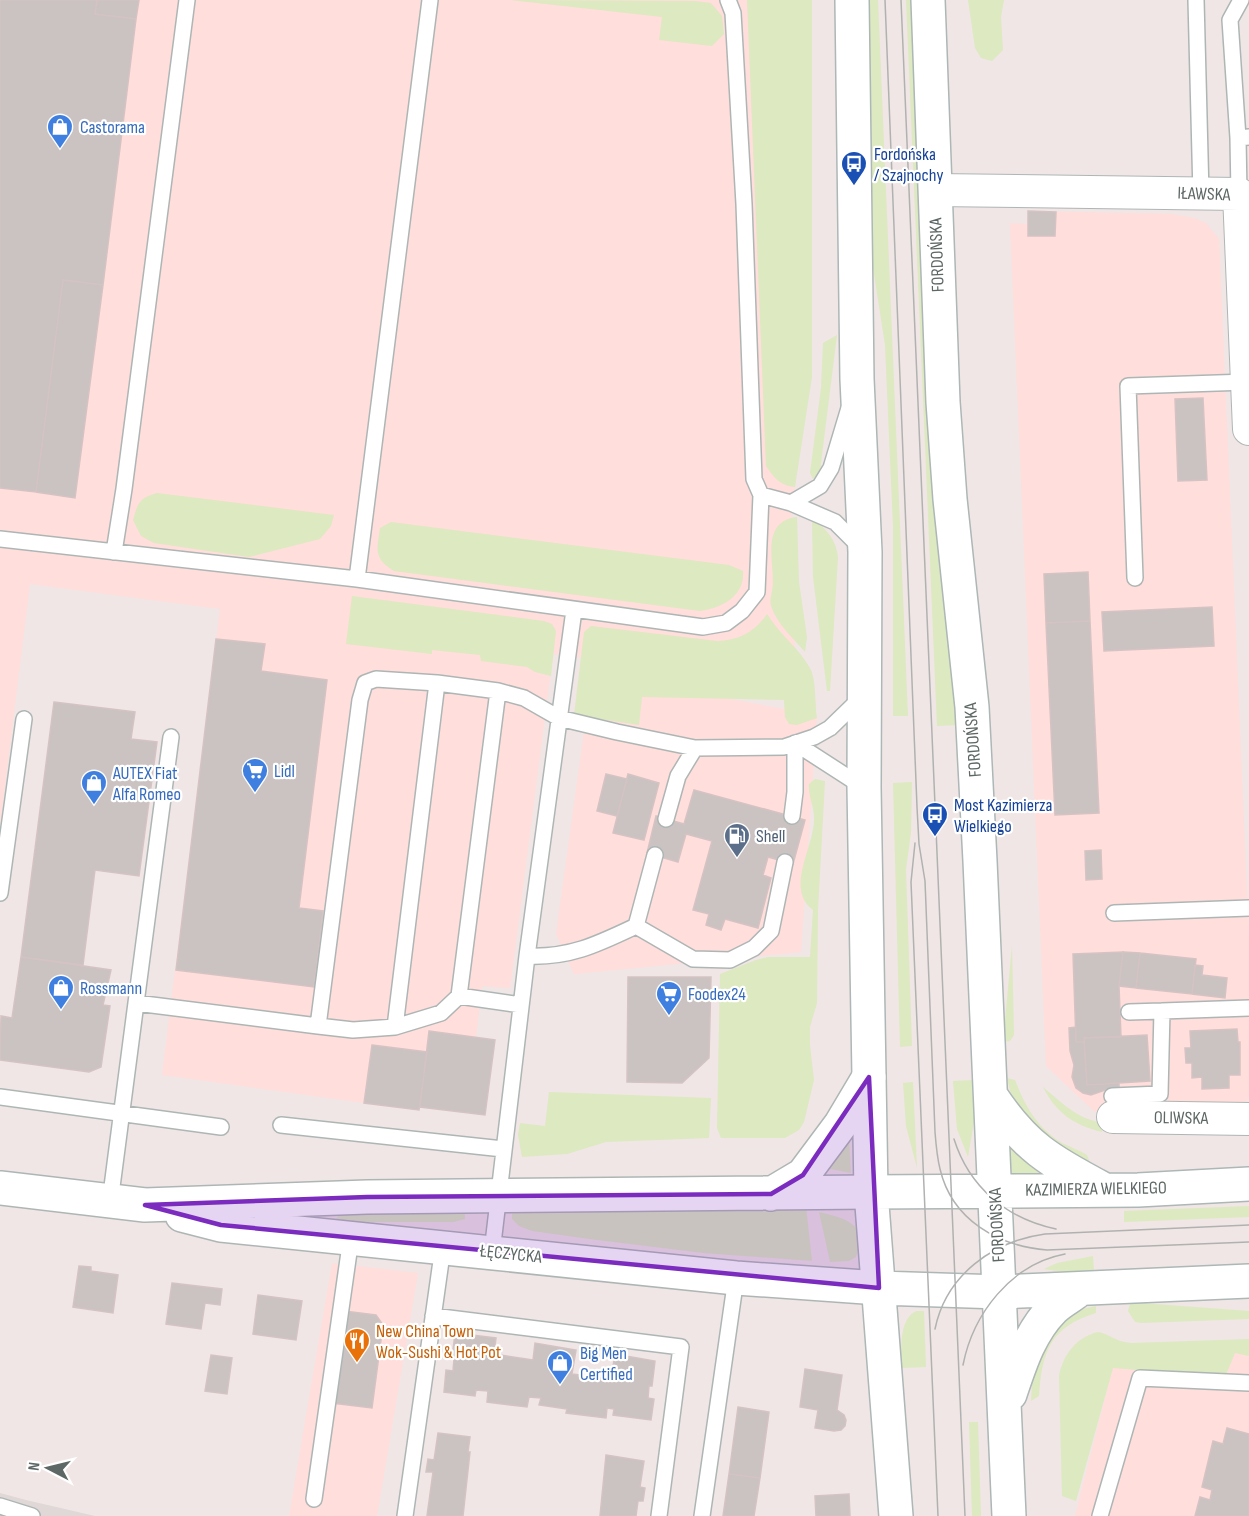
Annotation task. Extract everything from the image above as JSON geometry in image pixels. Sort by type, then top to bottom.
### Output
[{"type":"main road","points":[[852,0],[857,379],[865,552],[864,787],[871,1192],[896,1516]]},
{"type":"main road","name":"FORDOŃSKA","points":[[927,0],[943,402],[950,499],[972,707],[1010,1516]]},
{"type":"main road","points":[[771,1194],[803,1175],[810,1167],[841,1124],[868,1077]]},
{"type":"main road","points":[[991,1096],[1019,1135],[1039,1152],[1105,1190]]},
{"type":"main road","name":"KAZIMIERZA WIELKIEGO","points":[[871,1192],[1105,1190],[1249,1184]]},
{"type":"main road","name":"ŁĘCZYCKA","points":[[0,1188],[145,1205],[356,1198],[871,1192]]},
{"type":"main road","name":"ŁĘCZYCKA","points":[[145,1205],[221,1225],[736,1278],[879,1288]]},
{"type":"main road","points":[[879,1288],[1000,1292],[1249,1281]]},
{"type":"main road","points":[[1005,1411],[1030,1341],[1041,1323],[1054,1308],[1080,1289]]},
{"type":"street","name":"IŁAWSKA","points":[[935,190],[1239,194],[1249,429]]},
{"type":"street","name":"OLIWSKA","points":[[1112,1107],[1249,1119]]},
{"type":"lane","points":[[114,552],[187,0]]},
{"type":"lane","points":[[357,579],[430,0]]},
{"type":"lane","points":[[0,539],[357,579],[703,627],[726,623],[742,611],[757,592],[761,495],[753,479],[741,134],[733,13],[728,0]]},
{"type":"lane","points":[[1196,0],[1201,194]]},
{"type":"lane","points":[[1239,194],[1244,138],[1230,20],[1241,0]]},
{"type":"lane","points":[[791,503],[820,486],[831,468],[857,379]]},
{"type":"lane","points":[[1135,578],[1128,386],[1247,382]]},
{"type":"lane","points":[[761,495],[791,503],[835,522],[865,552]]},
{"type":"lane","points":[[492,1252],[527,956],[574,610]]},
{"type":"lane","points":[[318,1026],[364,683],[376,679],[437,682],[498,691],[524,698],[559,718],[695,747],[784,747],[814,737],[830,728],[864,694]]},
{"type":"lane","points":[[394,1027],[437,682]]},
{"type":"lane","points":[[136,1003],[353,1030],[394,1027],[441,1013],[459,996],[498,691]]},
{"type":"lane","points":[[0,893],[24,719]]},
{"type":"lane","points":[[110,1202],[171,737]]},
{"type":"lane","points":[[795,743],[864,787]]},
{"type":"lane","points":[[792,816],[795,792],[795,743]]},
{"type":"lane","points":[[666,819],[678,776],[695,747]]},
{"type":"lane","points":[[527,956],[545,957],[588,949],[636,926],[655,855]]},
{"type":"lane","points":[[636,926],[693,959],[730,960],[754,948],[771,931],[785,862]]},
{"type":"lane","points":[[1114,913],[1249,908]]},
{"type":"lane","points":[[459,996],[521,1005]]},
{"type":"lane","points":[[1129,1012],[1249,1008]]},
{"type":"lane","points":[[1112,1107],[1160,1094],[1162,1011]]},
{"type":"lane","points":[[0,1097],[221,1127]]},
{"type":"lane","points":[[281,1125],[503,1149]]},
{"type":"lane","points":[[314,1499],[351,1238]]},
{"type":"lane","points":[[405,1516],[442,1247]]},
{"type":"lane","points":[[702,1516],[736,1278]]},
{"type":"lane","points":[[433,1316],[681,1347],[659,1516]]},
{"type":"lane","points":[[1100,1516],[1140,1378],[1249,1383]]},
{"type":"lane","points":[[0,1506],[32,1516]]},
{"type":"highlighted area","points":[[869,1077],[879,1288],[221,1225],[145,1205],[367,1197],[771,1194],[803,1175]]},
{"type":"shaded area","points":[[0,0],[794,0],[795,487],[791,503],[796,687],[553,654],[510,988],[482,986],[476,1037],[430,1031],[427,1052],[372,1045],[364,1103],[162,1075],[220,609],[30,584],[0,826]]},
{"type":"shaded area","points":[[1028,211],[1172,214],[1206,223],[1219,239],[1249,940],[1249,1098],[1243,1105],[1095,1112],[1046,1066],[1010,223],[1027,224]]},
{"type":"shaded area","points":[[592,674],[817,715],[801,952],[574,974],[556,934]]},
{"type":"shaded area","points":[[332,1263],[418,1273],[377,1516],[289,1516]]},
{"type":"shaded area","points":[[1235,1352],[1249,1356],[1249,1516],[1075,1516],[1113,1367],[1223,1382]]},
{"type":"shaded area","points":[[0,1493],[26,1500],[95,1516],[0,1516]]},
{"type":"green space","points":[[510,0],[711,3],[722,16],[724,34],[712,46],[659,40],[662,17]]},
{"type":"green space","points":[[747,0],[812,0],[812,377],[795,487],[778,481],[766,466]]},
{"type":"green space","points":[[869,0],[878,0],[908,716],[893,716],[893,527],[885,345],[868,235]]},
{"type":"green space","points":[[906,0],[911,0],[932,487],[957,725],[937,726]]},
{"type":"green space","points":[[968,0],[1004,0],[1001,17],[1003,50],[992,61],[981,58],[975,48]]},
{"type":"green space","points":[[837,335],[820,471],[813,479],[810,473],[821,388],[823,343]]},
{"type":"green space","points":[[157,493],[334,515],[331,526],[320,539],[249,557],[154,543],[141,536],[133,520],[136,509],[143,499]]},
{"type":"green space","points":[[797,517],[799,582],[807,637],[805,652],[781,625],[771,604],[773,583],[771,552],[774,533],[778,525]]},
{"type":"green space","points":[[812,520],[830,535],[838,557],[830,691],[827,691],[813,577]]},
{"type":"green space","points":[[391,522],[729,565],[743,571],[743,580],[736,594],[724,604],[700,611],[394,571],[383,562],[378,553],[380,528]]},
{"type":"green space","points":[[352,596],[544,621],[552,624],[556,631],[551,676],[535,672],[527,667],[481,661],[480,655],[432,650],[432,654],[346,644]]},
{"type":"green space","points":[[767,614],[811,670],[815,687],[817,718],[797,725],[789,724],[785,717],[784,700],[642,697],[639,725],[574,715],[584,632],[591,626],[717,641],[746,634]]},
{"type":"green space","points":[[815,779],[825,781],[818,910],[817,1003],[810,1027],[814,1080],[804,1122],[799,1130],[785,1138],[721,1138],[717,1128],[720,974],[768,957],[810,957],[813,910],[805,901],[801,891],[801,880],[813,832],[814,812],[809,784]]},
{"type":"green space","points":[[912,782],[911,832],[906,870],[912,1046],[900,1047],[893,783]]},
{"type":"green space","points":[[1012,946],[1014,1035],[1010,1041],[1003,1042]]},
{"type":"green space","points":[[1007,1078],[1015,1080],[1023,1099],[1039,1123],[1062,1143],[1087,1155],[1090,1163],[1069,1157],[1054,1148],[1012,1099]]},
{"type":"green space","points":[[974,1080],[976,1110],[968,1157],[957,1129],[953,1081]]},
{"type":"green space","points":[[913,1082],[917,1168],[906,1126],[903,1083]]},
{"type":"green space","points":[[1043,1087],[1077,1114],[1101,1122],[1102,1132],[1083,1126],[1067,1117],[1054,1104]]},
{"type":"green space","points":[[549,1092],[711,1098],[709,1138],[606,1142],[567,1154],[522,1157],[518,1135],[520,1123],[545,1126]]},
{"type":"green space","points":[[849,1138],[851,1173],[825,1168]]},
{"type":"green space","points":[[1010,1142],[1062,1179],[1012,1182]]},
{"type":"green space","points":[[806,1206],[812,1261],[703,1253],[589,1239],[532,1231],[519,1226],[512,1219],[512,1214],[516,1211]]},
{"type":"green space","points":[[1249,1206],[1249,1217],[1124,1222],[1124,1211]]},
{"type":"green space","points":[[463,1212],[465,1219],[454,1222],[345,1222],[336,1219],[339,1215]]},
{"type":"green space","points":[[819,1212],[846,1220],[857,1229],[859,1245],[856,1257],[849,1261],[830,1262]]},
{"type":"green space","points":[[1093,1256],[1094,1271],[1044,1269],[1057,1263]]},
{"type":"green space","points":[[1130,1304],[1249,1311],[1249,1319],[1135,1322],[1128,1311]]},
{"type":"green space","points":[[1096,1306],[1096,1313],[1068,1326],[1051,1343],[1043,1366],[1039,1396],[1031,1401],[1033,1368],[1057,1323],[1078,1310]]},
{"type":"green space","points":[[916,1311],[924,1311],[926,1367],[901,1368],[904,1328],[910,1315]]},
{"type":"green space","points":[[1098,1332],[1132,1343],[1249,1339],[1249,1356],[1235,1353],[1225,1377],[1113,1368],[1076,1501],[1062,1496],[1059,1376],[1064,1361],[1077,1342]]},
{"type":"green space","points":[[969,1422],[978,1422],[981,1516],[972,1516]]},
{"type":"building","name":"Castorama","points":[[0,0],[97,0],[95,14],[136,19],[103,285],[63,280],[36,492],[0,488]]},
{"type":"building","points":[[97,0],[139,0],[136,19],[95,14]]},
{"type":"building","points":[[1028,211],[1056,212],[1055,236],[1028,236]]},
{"type":"building","points":[[63,280],[103,285],[75,498],[36,492]]},
{"type":"building","points":[[1203,398],[1207,480],[1178,481],[1175,399]]},
{"type":"building","points":[[1088,572],[1090,621],[1046,623],[1044,574]]},
{"type":"building","points":[[1212,607],[1214,646],[1104,651],[1102,612]]},
{"type":"building","points":[[1090,621],[1099,813],[1055,815],[1046,623]]},
{"type":"building","name":"Lidl","points":[[216,639],[265,644],[261,671],[327,680],[299,908],[323,911],[314,987],[176,970]]},
{"type":"building","name":"AUTEX Fiat Alfa Romeo","points":[[54,702],[135,712],[131,739],[157,742],[139,876],[95,870],[83,965],[21,957]]},
{"type":"building","points":[[606,774],[627,779],[617,816],[597,811]]},
{"type":"building","points":[[628,774],[659,783],[644,840],[613,833]]},
{"type":"building","name":"Shell","points":[[694,790],[805,820],[793,864],[768,857],[763,875],[771,878],[758,928],[725,919],[721,930],[706,925],[709,914],[693,910],[712,841],[686,834],[678,862],[647,853],[656,816],[684,824]]},
{"type":"building","points":[[1101,850],[1102,879],[1086,880],[1085,851]]},
{"type":"building","points":[[1123,952],[1140,953],[1136,988],[1119,986]]},
{"type":"building","points":[[1123,952],[1119,986],[1121,1037],[1084,1038],[1084,1042],[1076,1042],[1073,954]]},
{"type":"building","points":[[1140,953],[1196,959],[1192,994],[1136,988]]},
{"type":"building","name":"Rossmann","points":[[21,957],[111,970],[103,1005],[110,1006],[101,1067],[89,1072],[0,1060],[1,1016],[12,1018]]},
{"type":"building","points":[[1195,965],[1203,966],[1202,975],[1227,978],[1225,998],[1192,994]]},
{"type":"building","name":"Foodex24","points":[[628,977],[711,977],[709,1058],[682,1083],[627,1082]]},
{"type":"building","points":[[1076,1027],[1076,1042],[1084,1042],[1087,1085],[1119,1083],[1119,1089],[1108,1089],[1091,1095],[1076,1088],[1072,1077],[1074,1065],[1070,1051],[1069,1028]]},
{"type":"building","points":[[1237,1029],[1238,1042],[1240,1042],[1240,1075],[1229,1075],[1229,1088],[1202,1089],[1202,1077],[1192,1078],[1192,1063],[1186,1063],[1185,1048],[1191,1048],[1190,1031]]},
{"type":"building","points":[[429,1031],[495,1040],[485,1115],[420,1107]]},
{"type":"building","points":[[1147,1035],[1150,1081],[1087,1085],[1084,1038]]},
{"type":"building","points":[[372,1045],[427,1052],[419,1110],[364,1103]]},
{"type":"building","points":[[79,1266],[91,1267],[91,1271],[118,1275],[113,1313],[73,1307]]},
{"type":"building","points":[[172,1283],[222,1289],[220,1305],[205,1303],[201,1329],[166,1324]]},
{"type":"building","points":[[258,1295],[302,1301],[296,1340],[253,1334]]},
{"type":"building","name":"New China Town Wok-Sushi & Hot Pot","points":[[344,1311],[376,1315],[383,1325],[372,1408],[332,1403]]},
{"type":"building","points":[[455,1333],[496,1338],[494,1354],[533,1360],[535,1343],[576,1350],[572,1374],[611,1379],[615,1354],[655,1361],[648,1398],[654,1399],[651,1420],[613,1415],[614,1409],[607,1408],[606,1418],[566,1413],[567,1409],[539,1405],[541,1398],[529,1397],[527,1407],[487,1402],[488,1391],[476,1390],[475,1396],[444,1392],[446,1370],[453,1371]]},
{"type":"building","points":[[211,1355],[232,1358],[227,1394],[205,1391]]},
{"type":"building","points":[[805,1369],[842,1375],[837,1410],[844,1415],[846,1420],[841,1430],[815,1428],[818,1410],[800,1407]]},
{"type":"building","points":[[738,1407],[769,1412],[760,1478],[729,1474]]},
{"type":"building","points":[[1227,1428],[1249,1434],[1249,1516],[1195,1516],[1200,1497],[1210,1500],[1212,1490],[1202,1487],[1213,1441],[1223,1444]]},
{"type":"building","points":[[438,1433],[470,1437],[463,1516],[427,1516],[433,1472],[426,1472],[428,1459],[434,1460]]},
{"type":"building","points":[[606,1455],[644,1461],[640,1487],[645,1488],[643,1501],[638,1501],[636,1516],[600,1516]]},
{"type":"building","points":[[729,1474],[760,1478],[754,1516],[723,1516]]},
{"type":"building","points":[[849,1494],[850,1516],[816,1516],[815,1496]]},
{"type":"tram line","points":[[885,0],[917,807],[919,844],[925,881],[935,1132],[940,1169],[946,1187],[966,1216],[980,1227],[1011,1243],[1047,1250],[1249,1242]]},
{"type":"tram line","points":[[901,0],[965,1516]]},
{"type":"tram line","points":[[915,843],[911,882],[938,1516]]},
{"type":"tram line","points":[[954,1139],[969,1172],[992,1198],[1006,1209],[1022,1217],[1056,1229]]},
{"type":"tram line","points":[[935,1329],[941,1310],[961,1277],[990,1253],[1007,1244],[1045,1234],[1249,1225]]},
{"type":"tram line","points":[[963,1365],[976,1328],[985,1310],[998,1294],[1028,1268],[1065,1254]]},
{"type":"place","name":"Castorama","points":[[60,150]]},
{"type":"place","name":"Fordońska / Szajnochy","points":[[854,187]]},
{"type":"place","name":"Lidl","points":[[255,794]]},
{"type":"place","name":"AUTEX Fiat Alfa Romeo","points":[[94,806]]},
{"type":"place","name":"Most Kazimierza Wielkiego","points":[[935,838]]},
{"type":"place","name":"Shell","points":[[737,859]]},
{"type":"place","name":"Rossmann","points":[[61,1011]]},
{"type":"place","name":"Foodex24","points":[[669,1017]]},
{"type":"place","name":"New China Town Wok-Sushi & Hot Pot","points":[[357,1364]]},
{"type":"place","name":"Big Men Certified","points":[[560,1386]]}]
